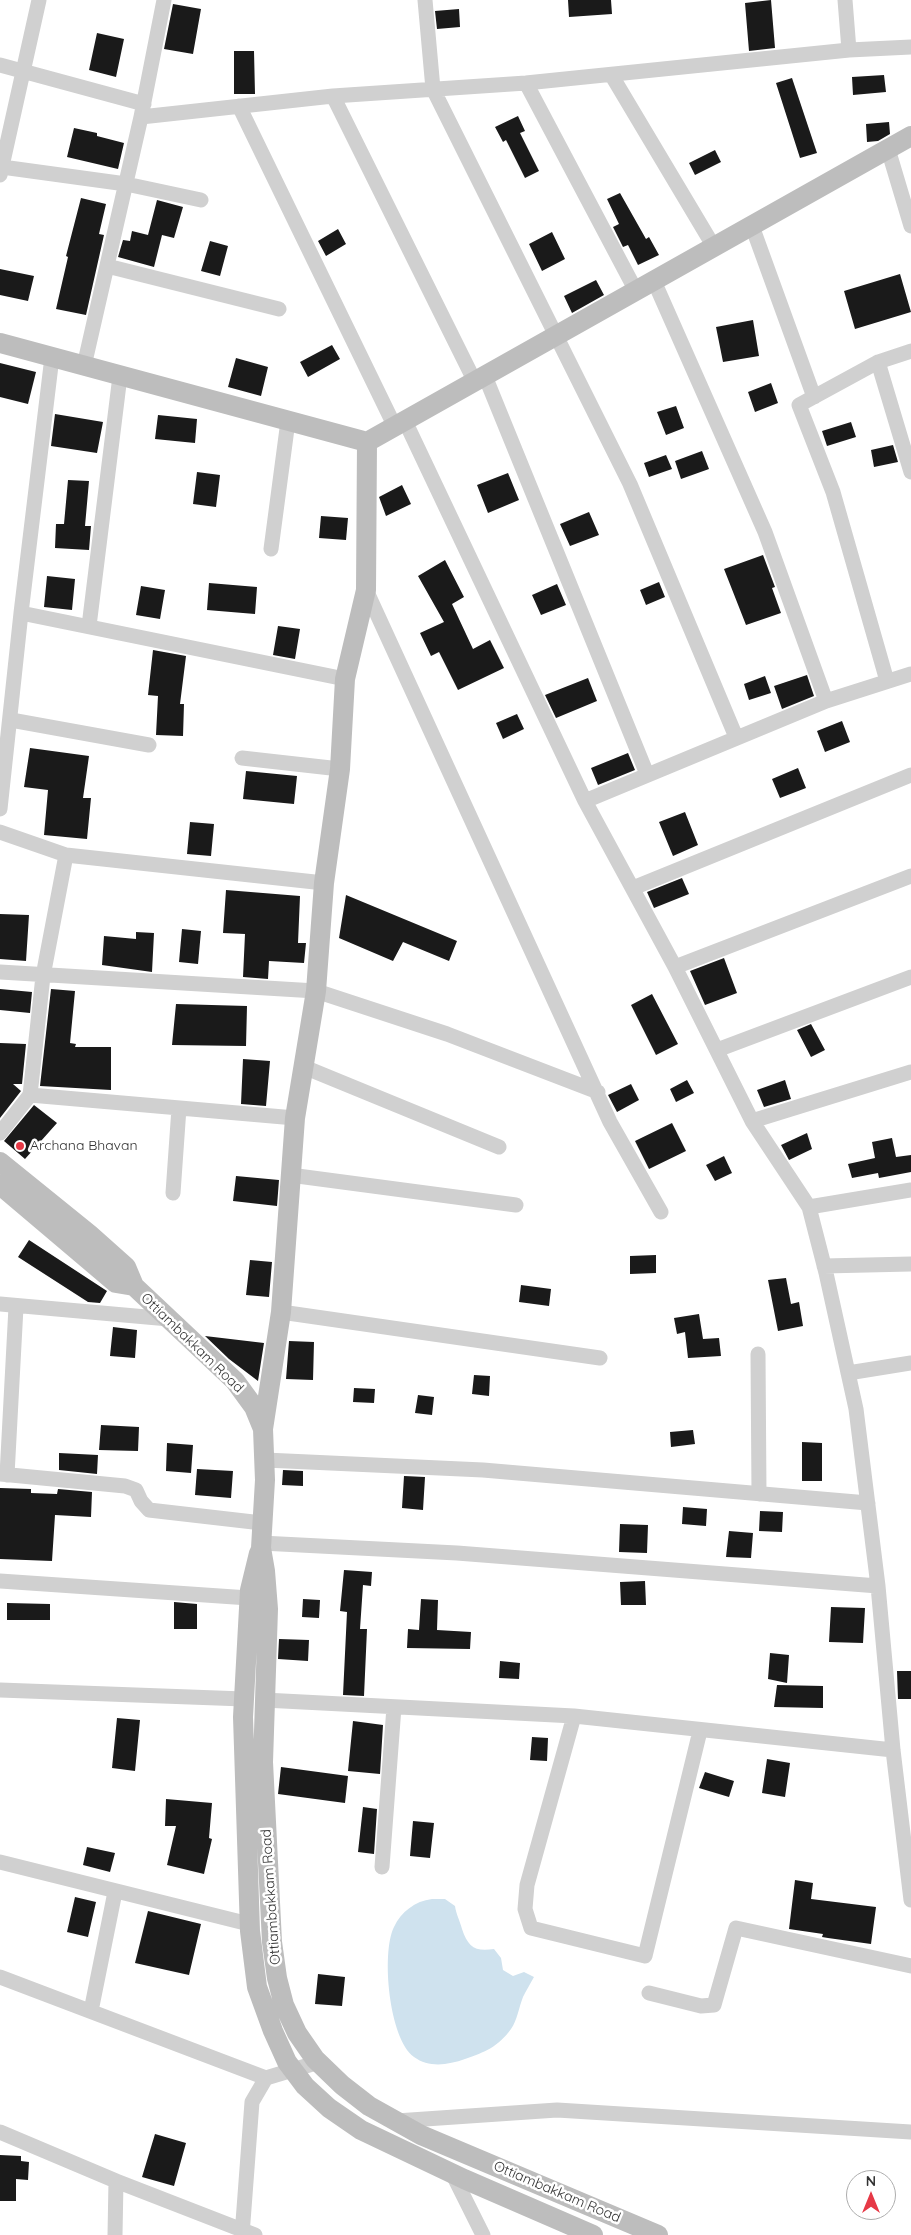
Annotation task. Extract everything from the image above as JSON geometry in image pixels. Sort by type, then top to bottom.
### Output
[{"type":"street","points":[[39,0],[1,171],[126,184],[200,200]]},
{"type":"street","points":[[84,366],[143,111],[164,0]]},
{"type":"street","points":[[425,0],[433,89],[630,484],[736,737]]},
{"type":"street","points":[[846,0],[849,50]]},
{"type":"street","points":[[0,64],[143,111],[239,106],[333,96],[612,76],[849,50],[911,47]]},
{"type":"street","points":[[612,76],[714,247]]},
{"type":"street","points":[[526,83],[636,291]]},
{"type":"street","points":[[333,96],[480,379],[646,774]]},
{"type":"street","points":[[239,106],[400,424],[585,801],[675,967],[752,1121],[809,1207],[856,1408],[878,1586],[893,1750],[911,1900]]},
{"type":"street","points":[[0,343],[367,442],[911,136]]},
{"type":"street","points":[[888,149],[911,226]]},
{"type":"street","points":[[752,226],[814,397]]},
{"type":"street","points":[[107,266],[279,309]]},
{"type":"street","points":[[654,281],[765,532],[826,701]]},
{"type":"street","points":[[887,681],[834,492],[799,405],[878,362],[911,351]]},
{"type":"street","points":[[0,809],[4,746],[11,720],[21,613],[52,357]]},
{"type":"street","points":[[878,362],[911,472]]},
{"type":"street","points":[[88,626],[120,376]]},
{"type":"street","points":[[271,548],[288,421]]},
{"type":"street","points":[[263,1429],[280,1312],[295,1118],[316,991],[324,883],[340,769],[346,679],[366,590],[367,442]]},
{"type":"street","points":[[366,590],[598,1092],[610,1122],[661,1212]]},
{"type":"street","points":[[21,613],[346,679]]},
{"type":"street","points":[[585,801],[646,774],[826,701],[911,674]]},
{"type":"street","points":[[11,720],[149,745]]},
{"type":"street","points":[[242,758],[340,769]]},
{"type":"street","points":[[633,888],[911,775]]},
{"type":"street","points":[[0,832],[66,855],[324,883]]},
{"type":"street","points":[[0,1133],[30,1095],[43,976],[66,855]]},
{"type":"street","points":[[675,967],[911,876]]},
{"type":"street","points":[[0,972],[316,991],[447,1034],[598,1092]]},
{"type":"street","points":[[717,1050],[911,977]]},
{"type":"street","points":[[304,1067],[499,1147]]},
{"type":"street","points":[[752,1121],[911,1072]]},
{"type":"street","points":[[30,1095],[295,1118]]},
{"type":"street","points":[[173,1193],[179,1108]]},
{"type":"street","name":"Ottiambakkam Road","points":[[0,1162],[89,1234],[126,1267],[134,1286],[235,1381],[254,1407],[263,1429],[265,1460],[261,1538],[268,1609],[254,1700],[263,1762],[272,1942],[277,1978],[284,2005],[297,2033],[319,2062],[342,2085],[369,2106],[421,2135],[658,2235]]},
{"type":"street","points":[[290,1175],[516,1205]]},
{"type":"street","name":"Ottiambakkam Road","points":[[0,1185],[116,1283],[134,1286]]},
{"type":"street","points":[[809,1207],[911,1190]]},
{"type":"street","points":[[824,1266],[911,1264]]},
{"type":"street","points":[[0,1304],[16,1307],[169,1319]]},
{"type":"street","points":[[16,1307],[3,1475],[125,1486],[136,1490],[148,1510],[261,1538],[878,1586]]},
{"type":"street","points":[[280,1312],[600,1358]]},
{"type":"street","points":[[758,1354],[758,1494]]},
{"type":"street","points":[[848,1374],[911,1363]]},
{"type":"street","points":[[265,1460],[483,1470],[868,1503]]},
{"type":"street","name":"Ottiambakkam Road","points":[[261,1538],[249,1598],[254,1700],[249,1924],[257,1987],[287,2062],[306,2086],[329,2108],[361,2130],[452,2173],[593,2235]]},
{"type":"street","points":[[0,1581],[249,1598]]},
{"type":"street","points":[[0,1690],[254,1700],[574,1716],[700,1731],[893,1750]]},
{"type":"street","points":[[382,1867],[394,1707]]},
{"type":"street","points":[[574,1716],[527,1885],[525,1909],[531,1928],[645,1956],[700,1731]]},
{"type":"street","points":[[0,1862],[249,1924]]},
{"type":"street","points":[[91,2011],[115,1892]]},
{"type":"street","points":[[649,1994],[701,2006],[714,2004],[736,1928],[911,1966]]},
{"type":"street","points":[[0,1977],[266,2078],[319,2062]]},
{"type":"street","points":[[0,2132],[246,2233],[252,2102],[266,2078]]},
{"type":"street","points":[[396,2121],[557,2110],[911,2132]]},
{"type":"street","points":[[452,2173],[484,2235]]},
{"type":"street","points":[[115,2235],[116,2181]]},
{"type":"water","points":[[432,1899],[445,1899],[455,1906],[464,1935],[470,1944],[477,1949],[494,1949],[501,1958],[503,1970],[513,1976],[524,1972],[534,1977],[523,1997],[513,2026],[501,2040],[479,2054],[445,2064],[426,2063],[414,2057],[405,2047],[398,2033],[393,2015],[388,1975],[390,1939],[394,1927],[409,1908],[420,1902]]},
{"type":"building","points":[[568,0],[611,0],[612,14],[569,17]]},
{"type":"building","points":[[771,0],[775,48],[749,51],[745,3]]},
{"type":"building","points":[[173,4],[201,9],[193,54],[164,49]]},
{"type":"building","points":[[459,9],[460,27],[437,29],[435,11]]},
{"type":"building","points":[[97,33],[124,39],[116,77],[89,70]]},
{"type":"building","points":[[234,51],[254,51],[255,94],[234,94]]},
{"type":"building","points":[[884,75],[886,92],[853,95],[852,77]]},
{"type":"building","points":[[792,78],[817,153],[800,158],[776,83]]},
{"type":"building","points":[[518,116],[525,131],[520,133],[539,171],[525,178],[506,140],[503,142],[495,127]]},
{"type":"building","points":[[889,122],[890,134],[878,141],[867,142],[866,124]]},
{"type":"building","points":[[74,128],[97,133],[97,136],[124,143],[118,169],[67,157]]},
{"type":"building","points":[[715,150],[721,162],[695,175],[689,163]]},
{"type":"building","points":[[620,193],[646,239],[649,237],[659,255],[638,265],[628,245],[623,247],[613,227],[619,224],[607,199]]},
{"type":"building","points":[[81,198],[106,204],[99,234],[104,235],[86,315],[56,309],[68,257],[66,256]]},
{"type":"building","points":[[157,200],[183,207],[174,238],[162,235],[154,267],[118,257],[123,240],[130,241],[132,231],[148,235]]},
{"type":"building","points":[[338,229],[346,244],[326,256],[318,241]]},
{"type":"building","points":[[552,232],[565,259],[542,271],[529,244]]},
{"type":"building","points":[[210,241],[228,246],[220,276],[201,271]]},
{"type":"building","points":[[0,269],[34,276],[28,301],[0,295]]},
{"type":"building","points":[[900,274],[911,312],[855,329],[844,291]]},
{"type":"building","points":[[596,280],[604,295],[572,313],[564,296]]},
{"type":"building","points":[[753,320],[759,356],[723,362],[716,327]]},
{"type":"building","points":[[332,345],[340,359],[308,377],[300,362]]},
{"type":"building","points":[[236,358],[268,367],[261,396],[228,387]]},
{"type":"building","points":[[0,363],[36,372],[28,404],[0,397]]},
{"type":"building","points":[[771,383],[778,403],[755,412],[748,392]]},
{"type":"building","points":[[676,406],[684,428],[666,435],[657,412]]},
{"type":"building","points":[[55,414],[103,422],[97,453],[51,446]]},
{"type":"building","points":[[158,415],[197,419],[195,443],[155,439]]},
{"type":"building","points":[[851,422],[856,437],[827,446],[822,431]]},
{"type":"building","points":[[893,445],[898,462],[874,467],[871,450]]},
{"type":"building","points":[[702,451],[709,469],[681,479],[675,461]]},
{"type":"building","points":[[666,455],[672,469],[649,477],[644,463]]},
{"type":"building","points":[[197,472],[220,475],[216,507],[193,504]]},
{"type":"building","points":[[508,473],[519,500],[488,513],[477,485]]},
{"type":"building","points":[[68,480],[89,481],[85,526],[91,526],[89,550],[55,548],[56,524],[64,524]]},
{"type":"building","points":[[402,485],[411,504],[386,516],[379,497]]},
{"type":"building","points":[[589,512],[599,535],[570,546],[560,524]]},
{"type":"building","points":[[321,516],[348,518],[346,540],[319,538]]},
{"type":"building","points":[[763,555],[775,587],[772,588],[781,613],[746,625],[724,569]]},
{"type":"building","points":[[445,560],[464,597],[452,604],[473,649],[490,640],[504,668],[458,690],[439,652],[431,656],[420,633],[444,622],[418,576]]},
{"type":"building","points":[[47,576],[75,579],[72,610],[44,607]]},
{"type":"building","points":[[659,582],[665,597],[646,605],[640,590]]},
{"type":"building","points":[[209,583],[257,587],[255,614],[207,610]]},
{"type":"building","points":[[557,584],[566,605],[541,615],[532,595]]},
{"type":"building","points":[[141,586],[165,590],[160,619],[136,615]]},
{"type":"building","points":[[278,626],[300,629],[295,659],[273,655]]},
{"type":"building","points":[[153,650],[186,656],[180,704],[184,704],[183,736],[156,735],[158,696],[148,695]]},
{"type":"building","points":[[807,675],[814,696],[782,709],[774,686]]},
{"type":"building","points":[[765,676],[771,693],[749,700],[744,684]]},
{"type":"building","points":[[588,678],[597,701],[556,718],[545,695]]},
{"type":"building","points":[[517,714],[524,729],[503,739],[496,723]]},
{"type":"building","points":[[842,721],[850,742],[825,752],[817,731]]},
{"type":"building","points":[[30,748],[89,756],[83,798],[91,798],[87,839],[44,835],[48,790],[24,787]]},
{"type":"building","points":[[628,753],[635,770],[598,785],[591,768]]},
{"type":"building","points":[[798,768],[806,788],[780,798],[772,779]]},
{"type":"building","points":[[246,771],[297,776],[294,804],[243,799]]},
{"type":"building","points":[[685,812],[698,845],[673,856],[659,822]]},
{"type":"building","points":[[190,822],[214,824],[211,856],[187,854]]},
{"type":"building","points":[[682,878],[689,894],[654,908],[647,892]]},
{"type":"building","points":[[226,890],[300,896],[298,943],[306,943],[304,963],[269,961],[268,979],[243,977],[245,934],[223,933]]},
{"type":"building","points":[[346,895],[457,941],[449,961],[403,942],[393,961],[339,938]]},
{"type":"building","points":[[0,914],[29,915],[26,961],[0,959]]},
{"type":"building","points":[[182,929],[201,931],[198,964],[179,962]]},
{"type":"building","points":[[136,932],[154,933],[152,972],[102,965],[104,936],[136,939]]},
{"type":"building","points":[[724,958],[737,993],[705,1005],[690,971]]},
{"type":"building","points":[[0,989],[32,992],[30,1013],[0,1010]]},
{"type":"building","points":[[51,989],[75,991],[70,1043],[76,1044],[75,1047],[111,1047],[111,1090],[40,1086]]},
{"type":"building","points":[[652,994],[678,1044],[656,1055],[631,1005]]},
{"type":"building","points":[[176,1004],[247,1006],[246,1046],[172,1045]]},
{"type":"building","points":[[811,1024],[825,1050],[811,1057],[797,1030]]},
{"type":"building","points":[[0,1043],[26,1044],[22,1084],[13,1084],[21,1091],[0,1118]]},
{"type":"building","points":[[243,1059],[270,1061],[266,1106],[241,1104]]},
{"type":"building","points":[[687,1080],[694,1093],[676,1102],[670,1089]]},
{"type":"building","points":[[785,1080],[791,1099],[764,1107],[757,1090]]},
{"type":"building","points":[[631,1084],[639,1100],[617,1112],[608,1095]]},
{"type":"building","points":[[34,1105],[57,1123],[25,1159],[4,1141]]},
{"type":"building","points":[[672,1123],[686,1151],[649,1169],[635,1141]]},
{"type":"building","points":[[807,1133],[812,1149],[789,1160],[781,1145]]},
{"type":"building","points":[[892,1138],[896,1157],[911,1155],[911,1172],[879,1178],[878,1173],[852,1178],[848,1164],[875,1158],[872,1142]]},
{"type":"building","points":[[724,1156],[732,1173],[715,1181],[706,1165]]},
{"type":"building","points":[[236,1176],[279,1180],[277,1206],[233,1201]]},
{"type":"building","points":[[29,1240],[107,1291],[100,1303],[88,1302],[18,1257]]},
{"type":"building","points":[[656,1255],[656,1273],[630,1274],[630,1256]]},
{"type":"building","points":[[250,1260],[272,1262],[269,1297],[246,1295]]},
{"type":"building","points":[[786,1278],[791,1304],[799,1302],[803,1326],[778,1331],[768,1280]]},
{"type":"building","points":[[521,1285],[551,1289],[549,1306],[519,1302]]},
{"type":"building","points":[[699,1314],[703,1339],[719,1338],[721,1356],[688,1358],[685,1332],[677,1334],[674,1318]]},
{"type":"building","points":[[113,1327],[137,1330],[135,1358],[110,1356]]},
{"type":"building","points":[[205,1336],[264,1343],[258,1381],[229,1359]]},
{"type":"building","points":[[289,1341],[314,1342],[313,1380],[286,1379]]},
{"type":"building","points":[[474,1375],[490,1376],[489,1396],[472,1394]]},
{"type":"building","points":[[354,1388],[375,1389],[374,1403],[353,1402]]},
{"type":"building","points":[[418,1395],[434,1397],[432,1415],[415,1413]]},
{"type":"building","points":[[101,1425],[139,1427],[138,1451],[99,1450]]},
{"type":"building","points":[[693,1430],[695,1444],[671,1447],[670,1432]]},
{"type":"building","points":[[802,1442],[822,1443],[822,1481],[802,1481]]},
{"type":"building","points":[[167,1443],[193,1445],[191,1473],[166,1471]]},
{"type":"building","points":[[59,1453],[98,1455],[97,1474],[59,1470]]},
{"type":"building","points":[[197,1469],[233,1471],[231,1498],[195,1495]]},
{"type":"building","points":[[283,1470],[303,1471],[303,1486],[282,1485]]},
{"type":"building","points":[[404,1476],[425,1477],[423,1510],[402,1508]]},
{"type":"building","points":[[0,1488],[31,1489],[31,1493],[57,1494],[58,1489],[92,1492],[91,1517],[55,1515],[52,1561],[0,1559]]},
{"type":"building","points":[[683,1507],[707,1509],[706,1526],[682,1524]]},
{"type":"building","points":[[760,1511],[783,1512],[782,1532],[759,1531]]},
{"type":"building","points":[[620,1524],[648,1525],[647,1553],[619,1552]]},
{"type":"building","points":[[729,1531],[753,1533],[751,1558],[726,1557]]},
{"type":"building","points":[[344,1570],[372,1572],[371,1586],[363,1585],[360,1629],[367,1629],[364,1696],[343,1695],[347,1612],[340,1611]]},
{"type":"building","points":[[645,1581],[646,1605],[621,1605],[620,1582]]},
{"type":"building","points":[[303,1599],[320,1600],[319,1618],[302,1617]]},
{"type":"building","points":[[421,1599],[438,1600],[437,1630],[471,1632],[470,1649],[407,1648],[408,1629],[419,1630]]},
{"type":"building","points":[[174,1602],[197,1604],[197,1629],[174,1629]]},
{"type":"building","points":[[7,1603],[50,1604],[50,1620],[7,1620]]},
{"type":"building","points":[[831,1607],[865,1608],[863,1643],[829,1642]]},
{"type":"building","points":[[279,1639],[309,1640],[308,1661],[278,1659]]},
{"type":"building","points":[[770,1653],[789,1655],[787,1683],[768,1679]]},
{"type":"building","points":[[500,1661],[520,1663],[519,1679],[499,1678]]},
{"type":"building","points":[[897,1671],[911,1671],[911,1699],[898,1699]]},
{"type":"building","points":[[777,1685],[823,1686],[823,1708],[774,1707]]},
{"type":"building","points":[[117,1718],[140,1720],[135,1771],[112,1768]]},
{"type":"building","points":[[353,1721],[383,1725],[380,1774],[348,1771]]},
{"type":"building","points":[[532,1737],[548,1738],[547,1761],[530,1760]]},
{"type":"building","points":[[767,1759],[790,1763],[785,1797],[762,1793]]},
{"type":"building","points":[[281,1767],[348,1776],[345,1803],[278,1794]]},
{"type":"building","points":[[705,1772],[734,1781],[729,1797],[699,1788]]},
{"type":"building","points":[[166,1799],[212,1803],[209,1838],[212,1839],[204,1874],[167,1865],[176,1826],[165,1826]]},
{"type":"building","points":[[363,1807],[377,1809],[374,1854],[358,1852]]},
{"type":"building","points":[[413,1821],[434,1823],[430,1858],[410,1856]]},
{"type":"building","points":[[87,1847],[115,1853],[110,1872],[83,1865]]},
{"type":"building","points":[[795,1880],[813,1883],[811,1899],[876,1907],[871,1944],[822,1937],[823,1934],[789,1929]]},
{"type":"building","points":[[75,1897],[96,1902],[88,1937],[67,1932]]},
{"type":"building","points":[[148,1911],[201,1924],[189,1975],[135,1963]]},
{"type":"building","points":[[318,1974],[345,1977],[342,2006],[315,2004]]},
{"type":"building","points":[[155,2134],[186,2143],[174,2186],[142,2177]]},
{"type":"building","points":[[0,2155],[21,2156],[21,2161],[29,2162],[28,2180],[16,2179],[16,2201],[0,2201]]},
{"type":"place","name":"Archana Bhavan","points":[[20,1146]]}]
